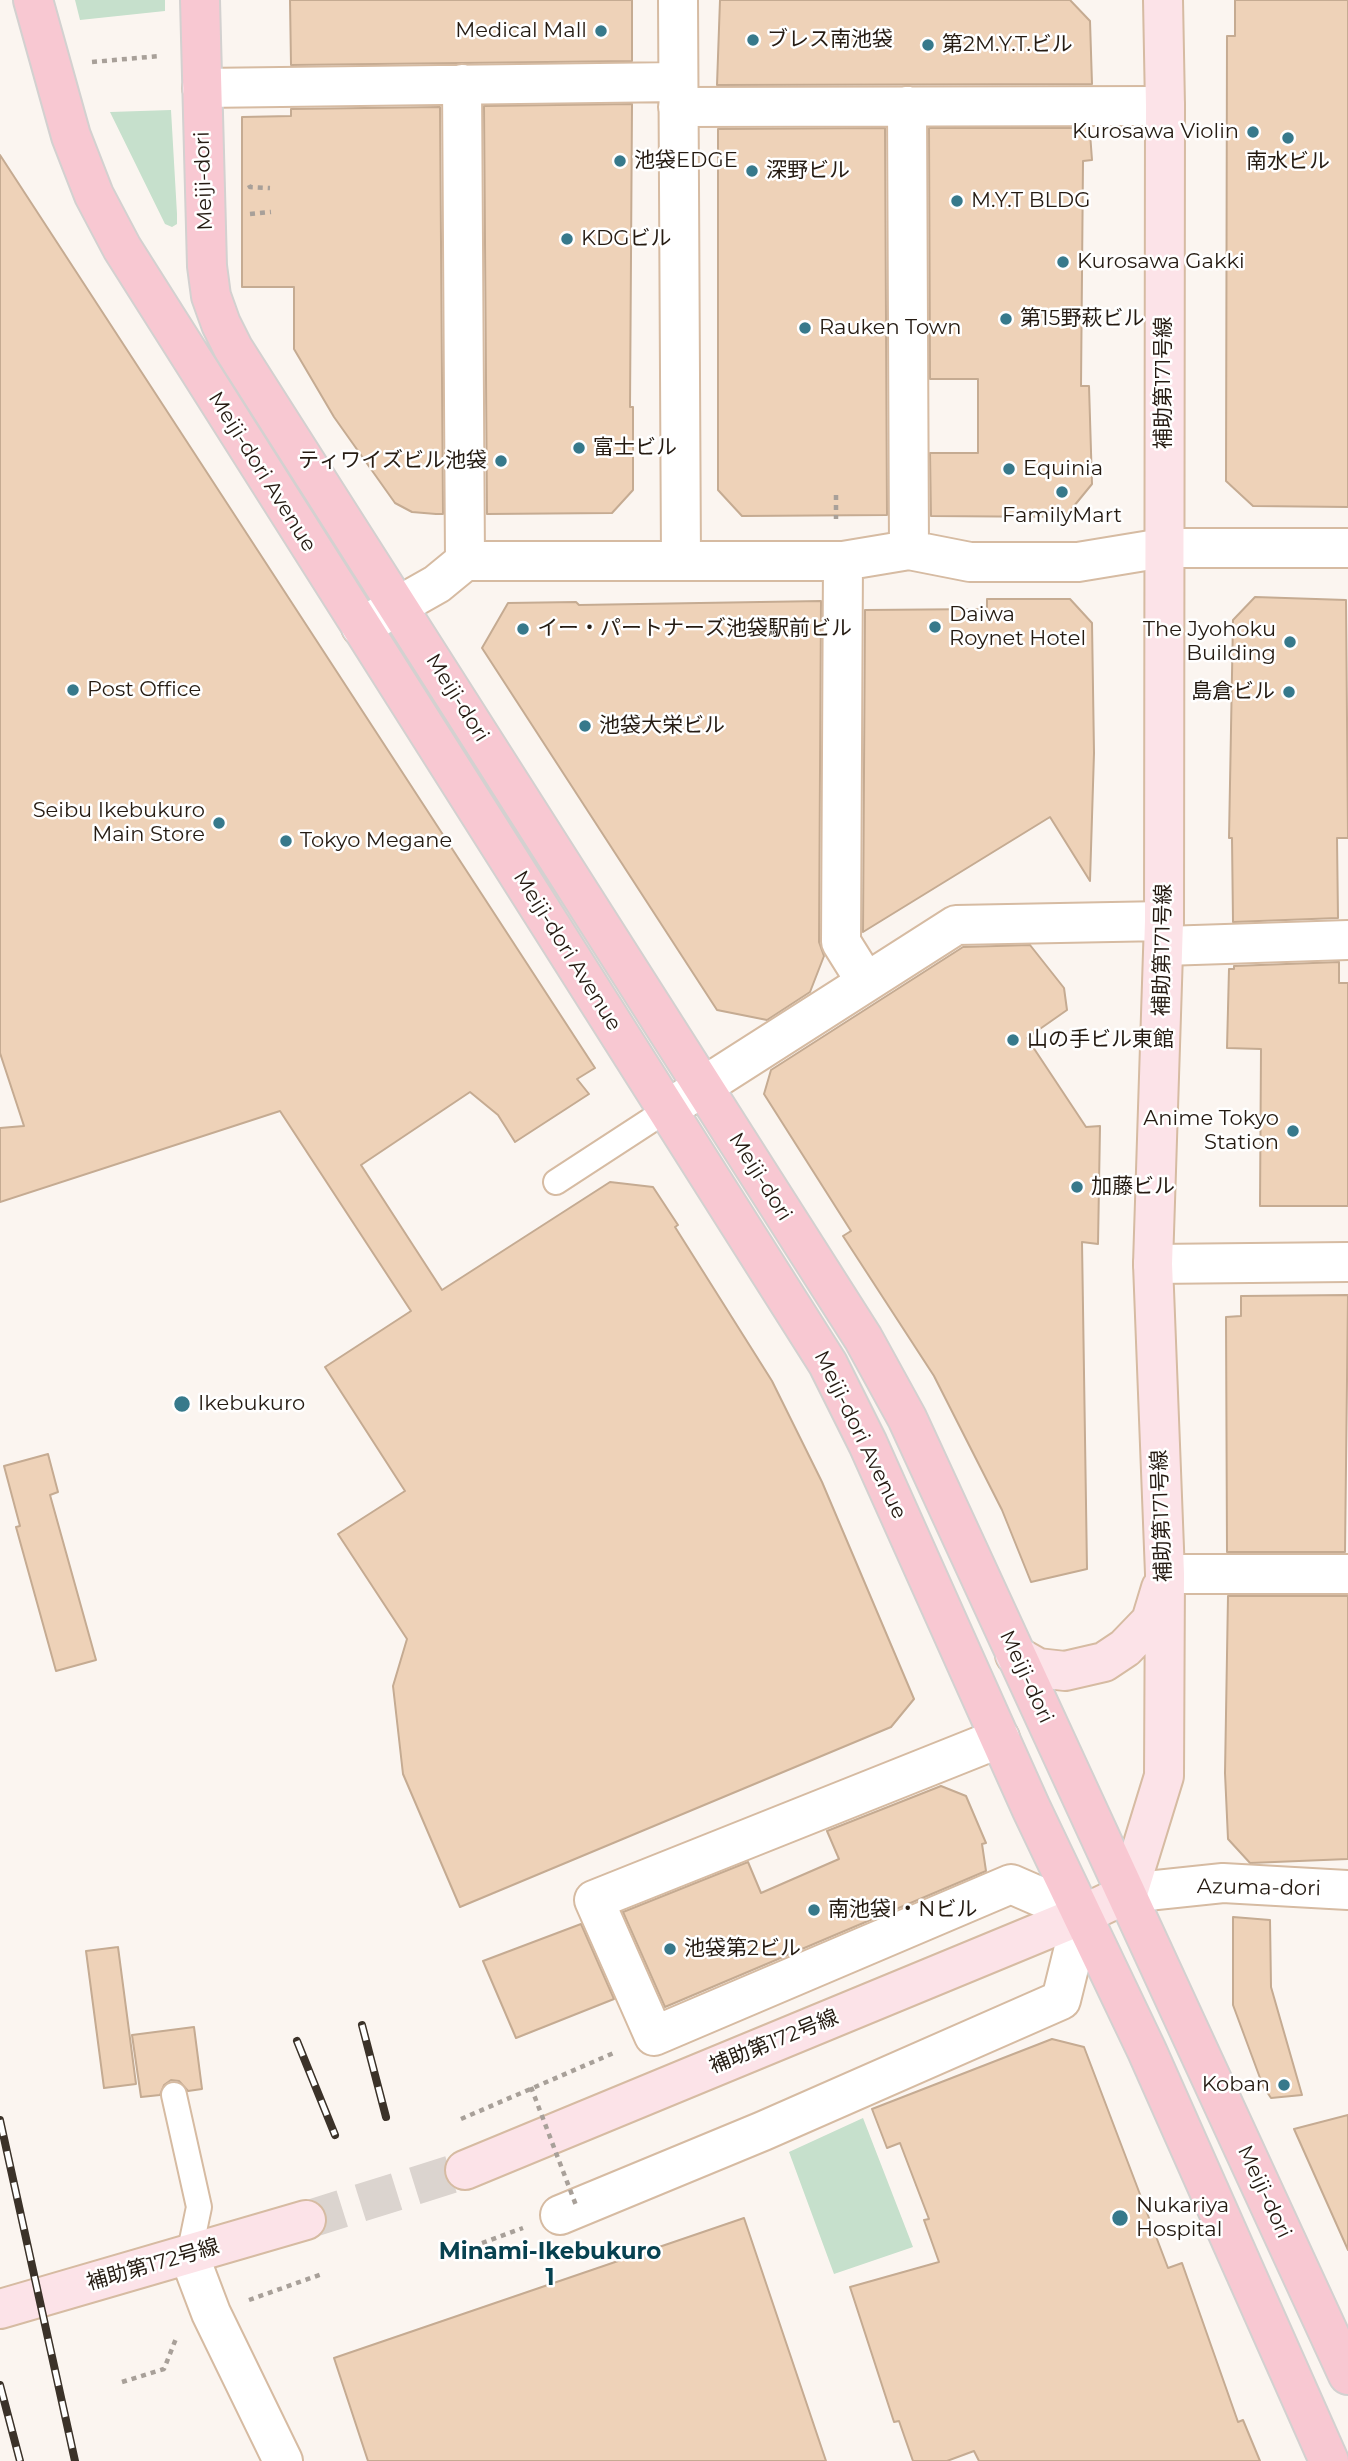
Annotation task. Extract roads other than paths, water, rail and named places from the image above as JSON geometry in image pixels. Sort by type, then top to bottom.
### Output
[{"type":"main road","name":"Meiji-dori Avenue","points":[[33,0],[71,136],[94,195],[121,248],[828,1364],[868,1444],[1082,1915]]},
{"type":"main road","name":"Meiji-dori","points":[[200,0],[207,266],[211,296],[221,324],[233,348],[863,1338],[907,1418],[1348,2375]]},
{"type":"main road","points":[[1082,1915],[1147,2051],[1329,2461]]},
{"type":"street","points":[[678,0],[681,560]]},
{"type":"street","name":"補助第171号線","points":[[1128,1894],[1164,1776],[1165,1574],[1153,1264],[1164,933],[1163,0]]},
{"type":"street","points":[[202,88],[462,84],[907,106],[1165,106]]},
{"type":"street","points":[[462,84],[465,561]]},
{"type":"street","points":[[907,106],[909,550]]},
{"type":"street","points":[[361,627],[437,584],[465,561],[843,561],[909,550],[970,562],[1078,562],[1163,548],[1348,548]]},
{"type":"street","points":[[843,561],[841,942],[866,982]]},
{"type":"street","points":[[668,1109],[956,925],[1348,940]]},
{"type":"street","points":[[1153,1264],[1348,1262]]},
{"type":"street","points":[[1015,1656],[1038,1668],[1065,1671],[1104,1662],[1125,1648],[1151,1621],[1165,1574],[1348,1574]]},
{"type":"street","points":[[568,2211],[763,2132],[1061,2000],[1082,1915],[1011,1884],[654,2036],[594,1900],[1000,1738]]},
{"type":"street","name":"Azuma-dori","points":[[1128,1894],[1223,1883],[1348,1890]]},
{"type":"street","name":"補助第172号線","points":[[465,2170],[1128,1894]]},
{"type":"street","name":"補助第172号線","points":[[0,2309],[306,2220]]},
{"type":"street","points":[[189,2255],[211,2313],[283,2461]]},
{"type":"lane","points":[[556,1182],[668,1109]]},
{"type":"lane","points":[[174,2095],[199,2207],[189,2255]]},
{"type":"tunnel","points":[[306,2220],[465,2170]]},
{"type":"railway","points":[[362,2025],[386,2117]]},
{"type":"railway","points":[[297,2041],[335,2135]]},
{"type":"railway","points":[[0,2120],[75,2461]]},
{"type":"railway","points":[[0,2385],[20,2461]]},
{"type":"place","name":"Medical Mall","points":[[601,31]]},
{"type":"place","name":"ブレス南池袋","points":[[753,40]]},
{"type":"place","name":"第2M.Y.T.ビル","points":[[928,45]]},
{"type":"place","name":"Kurosawa Violin","points":[[1253,132]]},
{"type":"place","name":"南水ビル","points":[[1288,138]]},
{"type":"place","name":"池袋EDGE","points":[[620,161]]},
{"type":"place","name":"深野ビル","points":[[752,171]]},
{"type":"place","name":"M.Y.T BLDG","points":[[957,201]]},
{"type":"place","name":"KDGビル","points":[[567,239]]},
{"type":"place","name":"Kurosawa Gakki","points":[[1063,262]]},
{"type":"place","name":"第15野萩ビル","points":[[1006,319]]},
{"type":"place","name":"Rauken Town","points":[[805,328]]},
{"type":"place","name":"富士ビル","points":[[579,448]]},
{"type":"place","name":"ティワイズビル池袋","points":[[501,461]]},
{"type":"place","name":"Equinia","points":[[1009,469]]},
{"type":"place","name":"FamilyMart","points":[[1062,492]]},
{"type":"place","name":"Daiwa Roynet Hotel","points":[[935,627]]},
{"type":"place","name":"イー・パートナーズ池袋駅前ビル","points":[[523,629]]},
{"type":"place","name":"The Jyohoku Building","points":[[1290,642]]},
{"type":"place","name":"Post Office","points":[[73,690]]},
{"type":"place","name":"島倉ビル","points":[[1289,692]]},
{"type":"place","name":"池袋大栄ビル","points":[[585,726]]},
{"type":"place","name":"Seibu Ikebukuro Main Store","points":[[219,823]]},
{"type":"place","name":"Tokyo Megane","points":[[286,841]]},
{"type":"place","name":"山の手ビル東館","points":[[1013,1040]]},
{"type":"place","name":"Anime Tokyo Station","points":[[1293,1131]]},
{"type":"place","name":"加藤ビル","points":[[1077,1187]]},
{"type":"place","name":"Ikebukuro","points":[[182,1404]]},
{"type":"place","name":"南池袋I・Nビル","points":[[814,1910]]},
{"type":"place","name":"池袋第2ビル","points":[[670,1949]]},
{"type":"place","name":"Koban","points":[[1284,2085]]},
{"type":"place","name":"Nukariya Hospital","points":[[1120,2218]]},
{"type":"district","name":"Minami-Ikebukuro 1","points":[[550,2265]]}]
